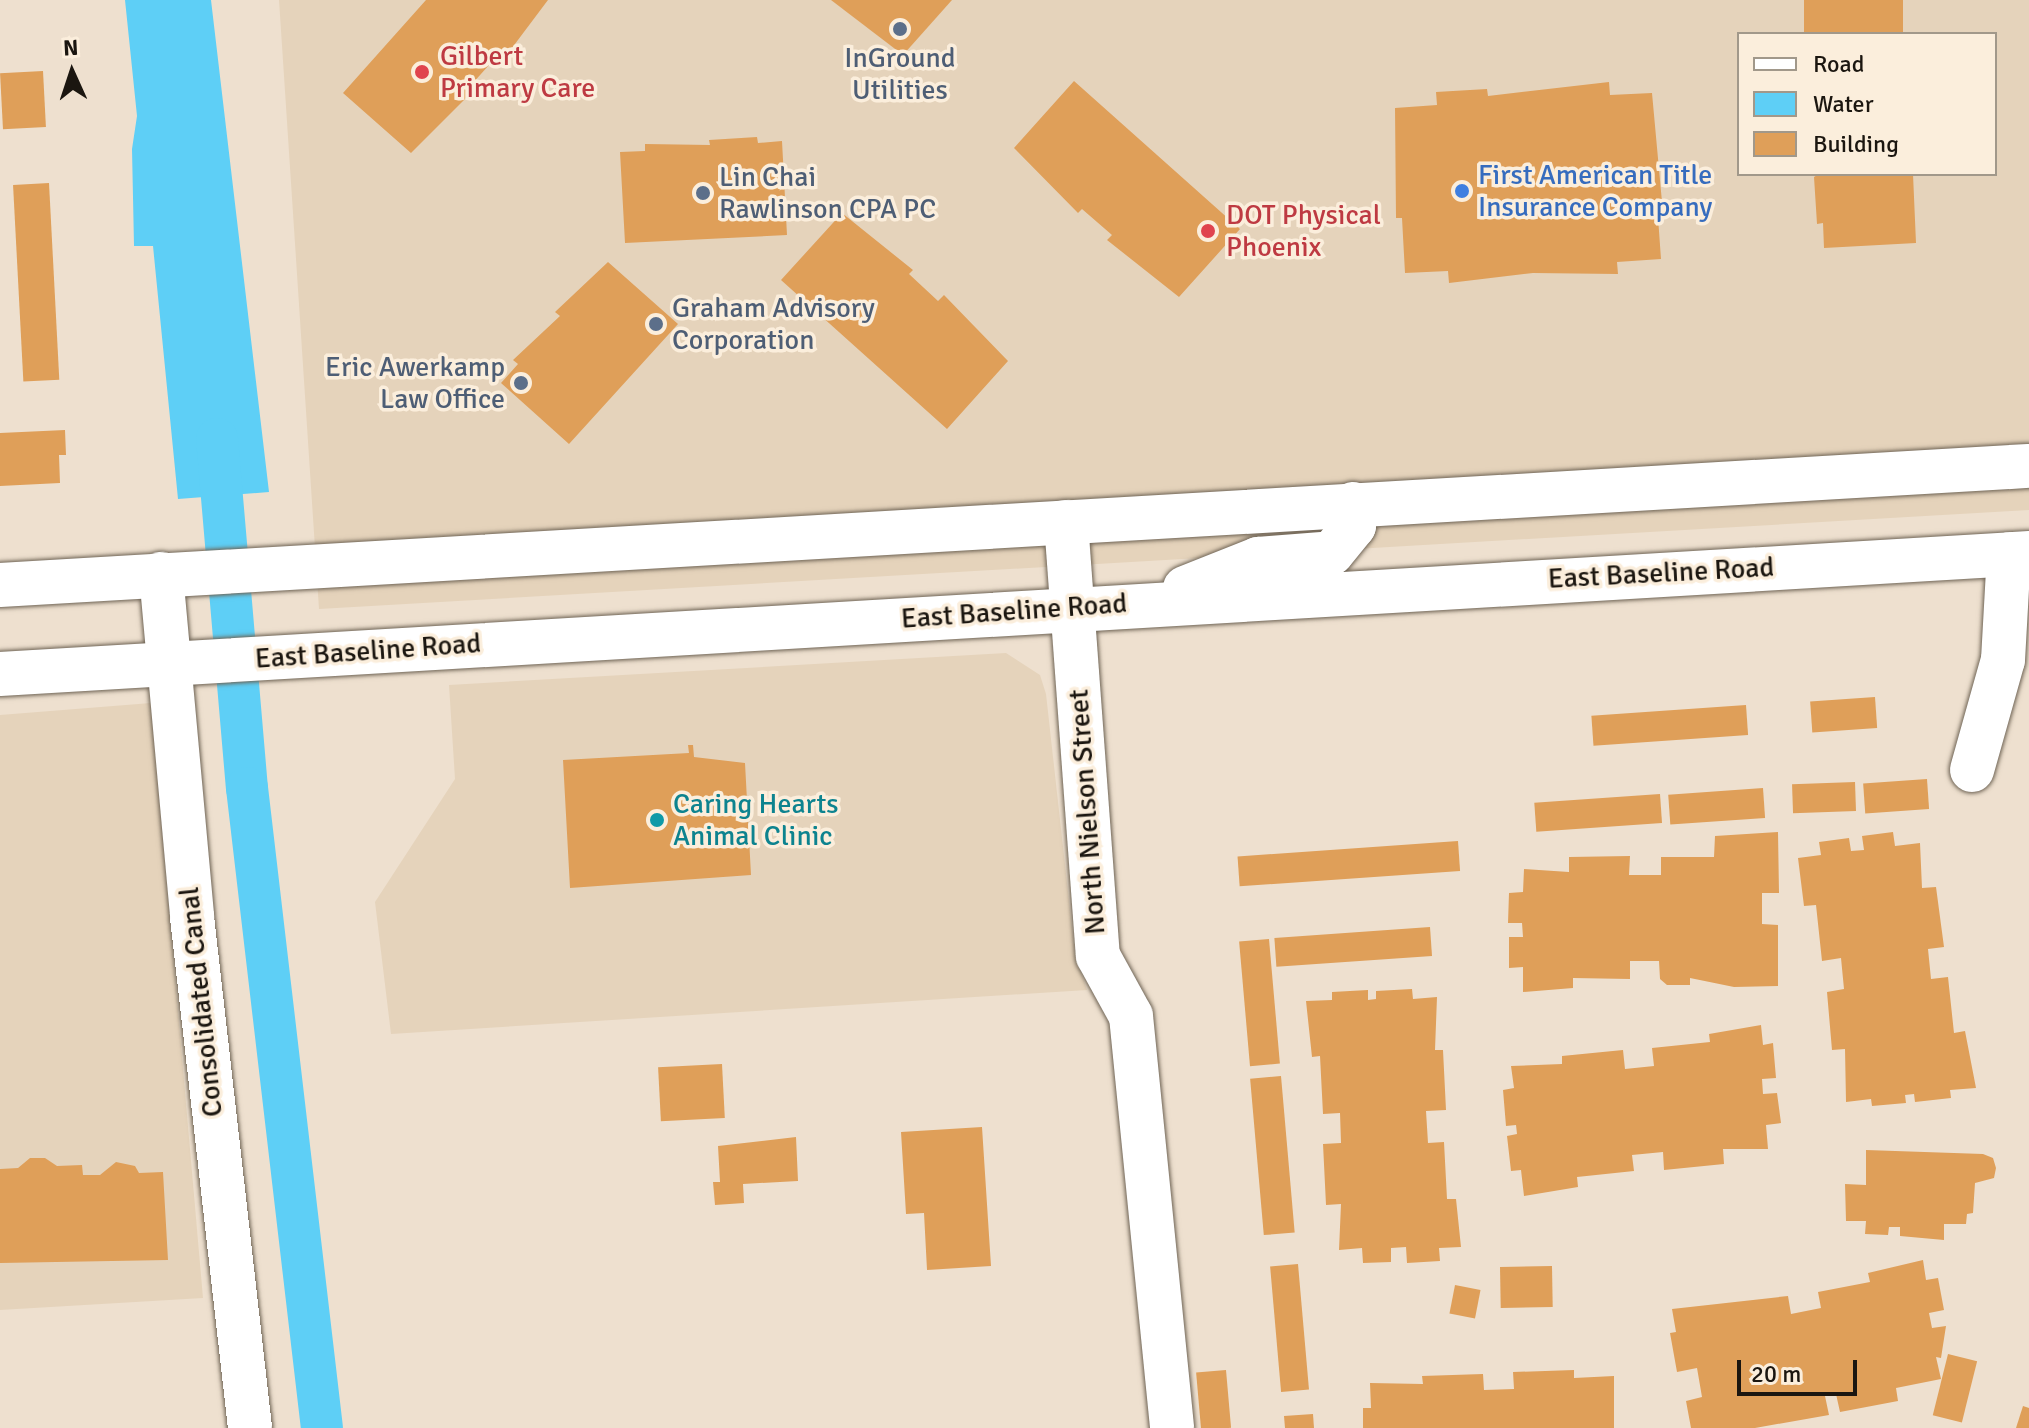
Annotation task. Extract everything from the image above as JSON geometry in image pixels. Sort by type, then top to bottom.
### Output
[{"type":"main road","points":[[0,585],[2029,466]]},
{"type":"main road","points":[[1154,601],[1258,559],[1332,553],[1354,526],[1353,504]]},
{"type":"main road","name":"North Nielson Street","points":[[1066,522],[1098,956],[1131,1016],[1172,1428]]},
{"type":"main road","points":[[1972,770],[2003,660],[2019,553]]},
{"type":"main road","name":"East Baseline Road","points":[[0,674],[1154,601],[2019,553]]},
{"type":"main road","name":"Consolidated Canal","points":[[161,574],[250,1428]]},
{"type":"shaded area","points":[[279,0],[2029,0],[2029,510],[319,609]]},
{"type":"shaded area","points":[[1006,653],[1040,675],[1046,694],[1075,955],[1087,990],[391,1034],[375,902],[455,779],[449,685]]},
{"type":"shaded area","points":[[151,703],[203,1298],[0,1310],[0,715]]},
{"type":"water","points":[[125,0],[211,0],[269,492],[178,499],[153,246],[134,246],[132,149],[137,116]]},
{"type":"building","name":"Gilbert Primary Care","points":[[426,0],[548,0],[503,60],[498,55],[472,84],[476,88],[411,153],[343,93]]},
{"type":"building","name":"InGround Utilities","points":[[831,0],[952,0],[903,55]]},
{"type":"building","points":[[1804,0],[1903,0],[1903,32],[1804,32]]},
{"type":"building","points":[[43,71],[46,127],[3,129],[0,73]]},
{"type":"building","points":[[1074,81],[1240,229],[1179,297],[1107,240],[1112,235],[1082,209],[1078,213],[1014,148]]},
{"type":"building","points":[[1609,82],[1610,95],[1652,93],[1662,202],[1657,203],[1661,259],[1617,262],[1618,274],[1533,273],[1449,283],[1448,271],[1405,273],[1402,218],[1396,218],[1395,108],[1437,105],[1436,92],[1487,89],[1488,96]]},
{"type":"building","name":"Lin Chai Rawlinson CPA PC","points":[[757,137],[758,143],[782,141],[787,235],[625,243],[620,152],[645,151],[645,144],[710,145],[709,140]]},
{"type":"building","points":[[1913,176],[1916,243],[1824,248],[1823,223],[1817,224],[1814,177]]},
{"type":"building","points":[[49,183],[59,380],[23,382],[13,185]]},
{"type":"building","points":[[842,213],[913,270],[909,274],[938,301],[944,295],[1008,361],[947,429],[781,280]]},
{"type":"building","points":[[608,262],[678,324],[569,444],[501,383],[518,364],[513,360],[560,316],[555,312]]},
{"type":"building","points":[[65,430],[66,455],[59,455],[60,483],[0,486],[0,433]]},
{"type":"building","points":[[1875,697],[1877,728],[1812,732],[1810,702]]},
{"type":"building","points":[[1746,705],[1748,735],[1593,746],[1591,716]]},
{"type":"building","name":"Caring Hearts Animal Clinic","points":[[688,745],[693,745],[694,757],[745,763],[751,875],[570,888],[563,760],[689,753]]},
{"type":"building","points":[[1927,779],[1929,809],[1865,813],[1863,783]]},
{"type":"building","points":[[1855,782],[1856,811],[1793,813],[1792,784]]},
{"type":"building","points":[[1763,788],[1765,818],[1670,825],[1668,795]]},
{"type":"building","points":[[1660,794],[1662,823],[1536,832],[1534,803]]},
{"type":"building","points":[[1778,832],[1779,893],[1762,893],[1762,924],[1778,925],[1778,986],[1734,987],[1690,978],[1690,985],[1667,985],[1660,979],[1659,961],[1630,961],[1630,979],[1573,978],[1573,988],[1523,992],[1523,967],[1509,968],[1509,937],[1523,937],[1522,923],[1508,923],[1509,893],[1523,892],[1524,869],[1569,872],[1569,857],[1630,856],[1629,875],[1661,875],[1661,857],[1714,857],[1715,836]]},
{"type":"building","points":[[1893,832],[1895,846],[1920,843],[1922,888],[1936,887],[1944,947],[1928,949],[1931,979],[1948,977],[1954,1033],[1965,1031],[1976,1088],[1950,1090],[1951,1098],[1915,1102],[1914,1094],[1905,1095],[1906,1103],[1872,1106],[1871,1099],[1846,1102],[1845,1049],[1832,1050],[1827,992],[1844,989],[1841,958],[1822,961],[1816,905],[1804,906],[1798,858],[1821,855],[1819,842],[1849,838],[1851,851],[1864,850],[1862,836]]},
{"type":"building","points":[[1458,841],[1460,871],[1240,886],[1238,856]]},
{"type":"building","points":[[1430,927],[1432,956],[1276,967],[1274,938]]},
{"type":"building","points":[[1269,939],[1280,1064],[1250,1066],[1239,942]]},
{"type":"building","points":[[1412,989],[1413,999],[1437,997],[1435,1050],[1443,1050],[1446,1110],[1426,1111],[1428,1143],[1444,1142],[1447,1199],[1456,1199],[1461,1247],[1439,1248],[1440,1261],[1407,1263],[1406,1247],[1391,1248],[1391,1262],[1363,1263],[1362,1248],[1339,1250],[1341,1204],[1326,1205],[1323,1144],[1341,1143],[1340,1113],[1323,1114],[1320,1056],[1312,1057],[1306,1001],[1332,1000],[1332,992],[1368,990],[1368,1000],[1376,999],[1376,991]]},
{"type":"building","points":[[1761,1025],[1763,1045],[1773,1043],[1776,1078],[1762,1079],[1763,1094],[1777,1093],[1781,1123],[1766,1125],[1768,1149],[1723,1149],[1724,1164],[1664,1170],[1663,1152],[1632,1155],[1634,1171],[1577,1177],[1578,1187],[1524,1196],[1521,1170],[1511,1171],[1507,1136],[1517,1134],[1516,1125],[1506,1126],[1503,1090],[1514,1088],[1511,1066],[1562,1064],[1562,1056],[1623,1050],[1625,1069],[1654,1066],[1652,1048],[1710,1042],[1709,1034]]},
{"type":"building","points":[[722,1064],[725,1118],[661,1121],[658,1067]]},
{"type":"building","points":[[1281,1076],[1295,1232],[1264,1235],[1250,1079]]},
{"type":"building","points":[[982,1127],[991,1266],[927,1270],[924,1213],[906,1214],[901,1132]]},
{"type":"building","points":[[796,1137],[798,1181],[743,1184],[744,1203],[715,1205],[713,1182],[720,1182],[718,1146]]},
{"type":"building","points":[[1866,1150],[1983,1154],[1993,1158],[1996,1168],[1994,1178],[1975,1183],[1973,1213],[1967,1214],[1966,1224],[1944,1224],[1944,1240],[1900,1236],[1900,1227],[1889,1227],[1888,1235],[1865,1234],[1866,1221],[1846,1221],[1845,1184],[1866,1185]]},
{"type":"building","points":[[30,1158],[45,1158],[57,1166],[82,1165],[83,1175],[100,1175],[116,1162],[135,1166],[139,1173],[163,1172],[168,1260],[0,1263],[0,1169],[18,1168]]},
{"type":"building","points":[[1923,1260],[1926,1280],[1938,1278],[1944,1310],[1929,1313],[1932,1328],[1946,1326],[1941,1358],[1936,1357],[1941,1379],[1896,1388],[1898,1401],[1840,1412],[1836,1394],[1825,1396],[1829,1415],[1755,1428],[1691,1428],[1686,1401],[1702,1397],[1697,1368],[1677,1372],[1670,1333],[1676,1332],[1672,1309],[1788,1296],[1791,1314],[1821,1308],[1818,1292],[1870,1282],[1868,1273]]},
{"type":"building","points":[[1298,1264],[1309,1390],[1281,1392],[1270,1266]]},
{"type":"building","points":[[1552,1266],[1553,1307],[1501,1308],[1500,1267]]},
{"type":"building","points":[[1455,1285],[1481,1290],[1475,1318],[1449,1313]]},
{"type":"building","points":[[1948,1354],[1977,1361],[1962,1422],[1933,1415]]},
{"type":"building","points":[[1226,1370],[1231,1428],[1201,1428],[1196,1373]]},
{"type":"building","points":[[1574,1370],[1574,1378],[1614,1376],[1614,1428],[1363,1428],[1363,1408],[1371,1408],[1370,1383],[1423,1384],[1422,1376],[1483,1374],[1484,1390],[1514,1389],[1513,1372]]},
{"type":"building","points":[[2023,1406],[2029,1408],[2029,1428],[2016,1428]]},
{"type":"building","points":[[1313,1414],[1314,1428],[1285,1428],[1284,1416]]},
{"type":"waterway","points":[[217,439],[247,788],[322,1428]]},
{"type":"place","name":"InGround Utilities","points":[[900,29]]},
{"type":"place","name":"Gilbert Primary Care","points":[[422,72]]},
{"type":"place","name":"First American Title Insurance Company","points":[[1462,191]]},
{"type":"place","name":"Lin Chai Rawlinson CPA PC","points":[[703,193]]},
{"type":"place","name":"DOT Physical Phoenix","points":[[1208,231]]},
{"type":"place","name":"Graham Advisory Corporation","points":[[656,324]]},
{"type":"place","name":"Eric Awerkamp Law Office","points":[[521,383]]},
{"type":"place","name":"Caring Hearts Animal Clinic","points":[[657,820]]}]
